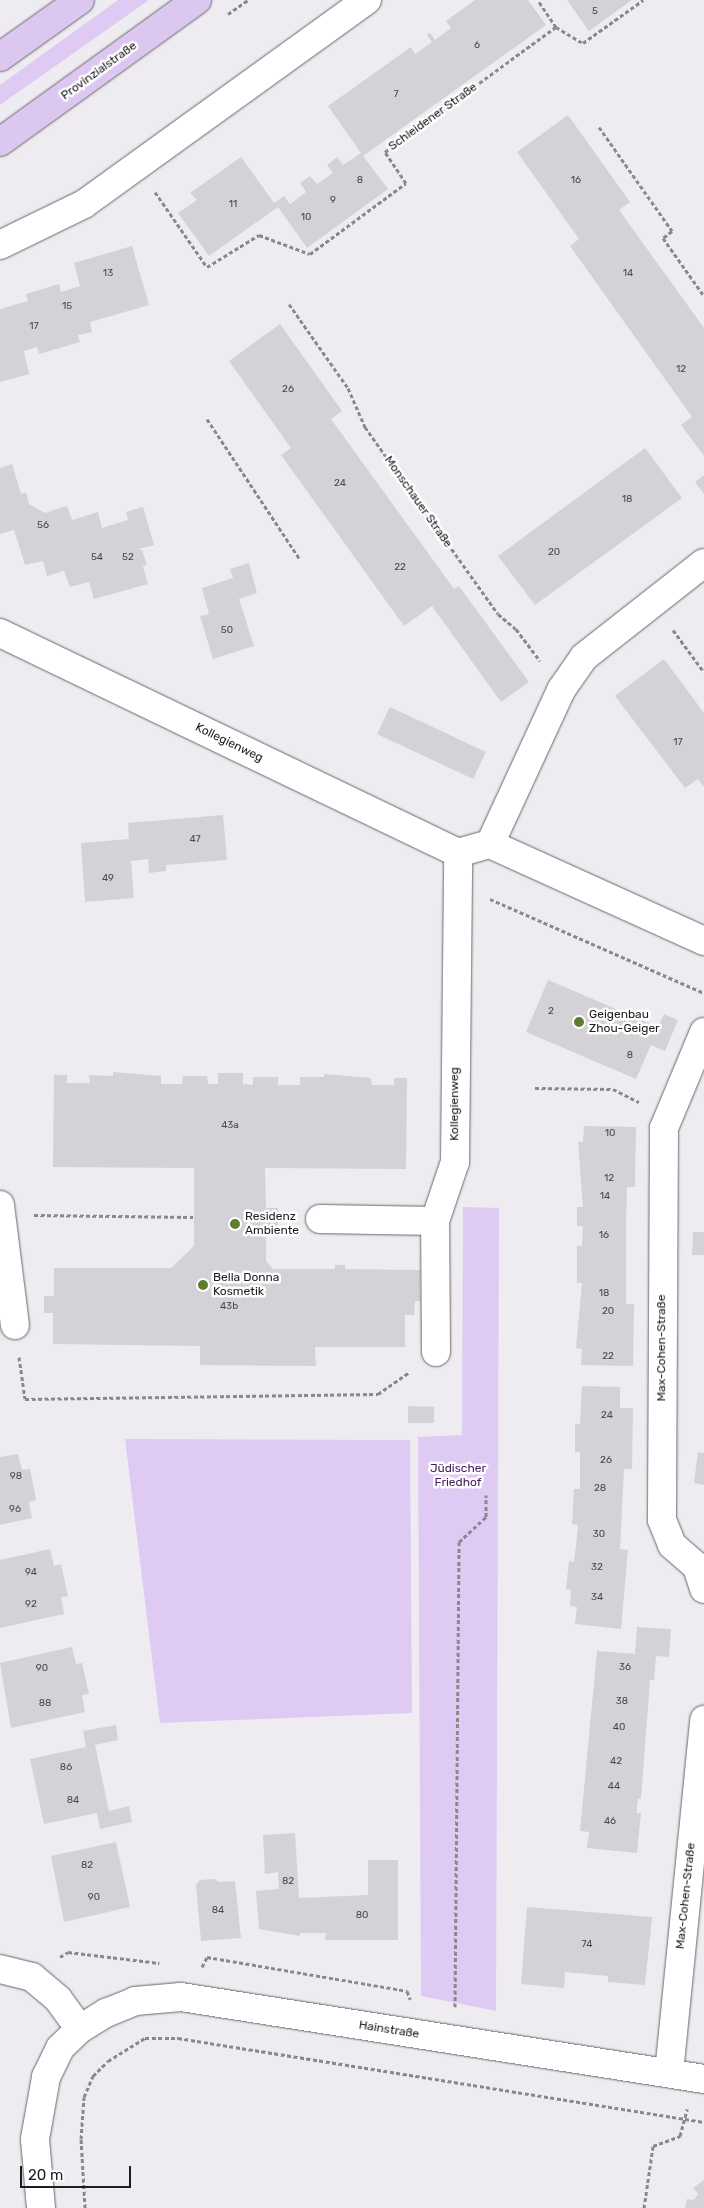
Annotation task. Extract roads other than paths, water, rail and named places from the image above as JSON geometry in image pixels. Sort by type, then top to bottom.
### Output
[{"type":"main road","points":[[0,57],[80,0]]},
{"type":"main road","name":"Provinzialstraße","points":[[0,142],[197,0]]},
{"type":"street","points":[[0,245],[84,204],[367,0]]},
{"type":"street","points":[[490,844],[561,690],[584,657],[704,563]]},
{"type":"street","name":"Kollegienweg","points":[[0,633],[458,853],[455,1162],[435,1221],[436,1352]]},
{"type":"street","points":[[458,853],[490,844],[704,941]]},
{"type":"street","name":"Max-Cohen-Straße","points":[[702,1574],[672,1545],[662,1520],[664,1128],[704,1032]]},
{"type":"street","points":[[2,1210],[15,1324]]},
{"type":"street","points":[[320,1218],[435,1221]]},
{"type":"street","name":"Max-Cohen-Straße","points":[[688,2076],[704,1720]]},
{"type":"street","points":[[1,1965],[32,1977],[58,1999],[80,2029]]},
{"type":"street","name":"Hainstraße","points":[[41,2208],[35,2140],[39,2103],[60,2048],[80,2029],[106,2012],[135,2001],[181,1997],[688,2076]]},
{"type":"place","name":"Geigenbau Zhou-Geiger","points":[[579,1022]]},
{"type":"place","name":"Residenz Ambiente","points":[[235,1224]]},
{"type":"place","name":"Bella Donna Kosmetik","points":[[203,1285]]},
{"type":"park label","name":"Jüdischer Friedhof","points":[[458,1476]]}]
